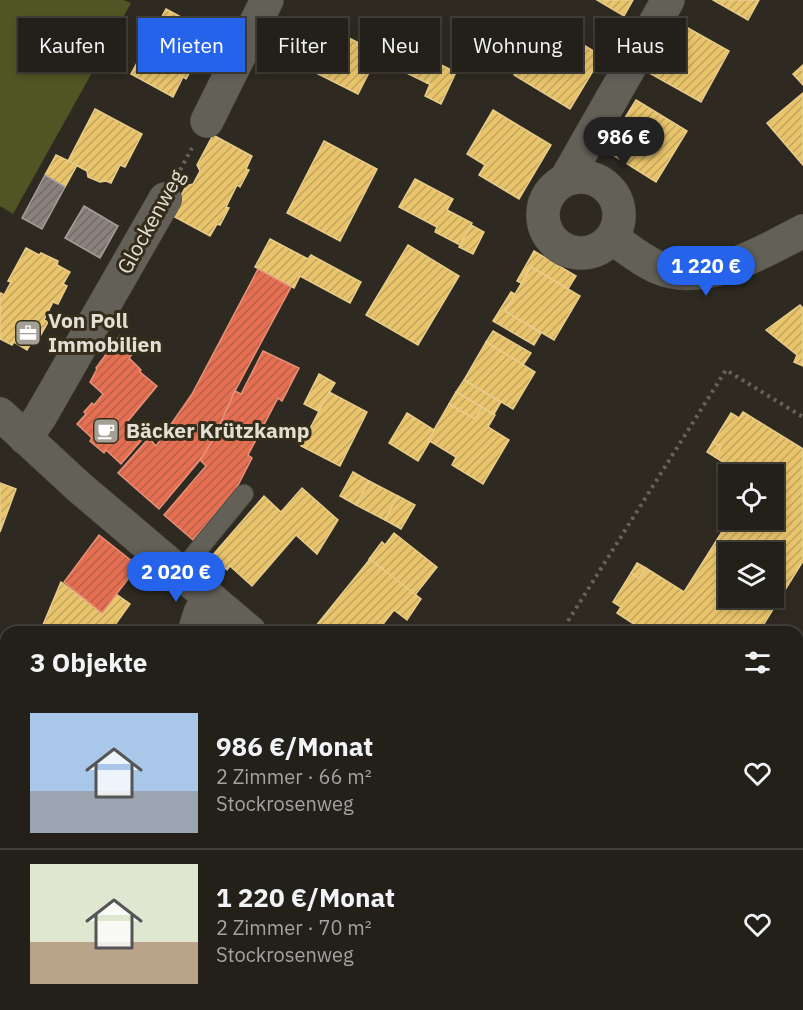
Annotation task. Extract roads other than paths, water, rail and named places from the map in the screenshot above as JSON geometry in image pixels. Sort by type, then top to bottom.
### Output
[{"type":"street","points":[[207,121],[267,0]]},
{"type":"street","points":[[566,179],[668,0]]},
{"type":"street","points":[[579,176],[591,177],[612,191],[620,215],[612,238],[602,247],[578,254],[554,243],[546,233],[543,208],[551,190],[566,179],[579,176]]},
{"type":"street","name":"Glockenweg","points":[[25,438],[40,417],[165,199]]},
{"type":"street","points":[[612,238],[658,268],[678,273],[715,271],[760,253],[803,231]]},
{"type":"street","points":[[0,414],[243,626]]},
{"type":"street","points":[[196,626],[209,597]]},
{"type":"lane","points":[[180,572],[244,494]]},
{"type":"place","name":"Von Poll Immobilien","points":[[28,333]]},
{"type":"place","name":"Bäcker Krützkamp","points":[[106,431]]}]
